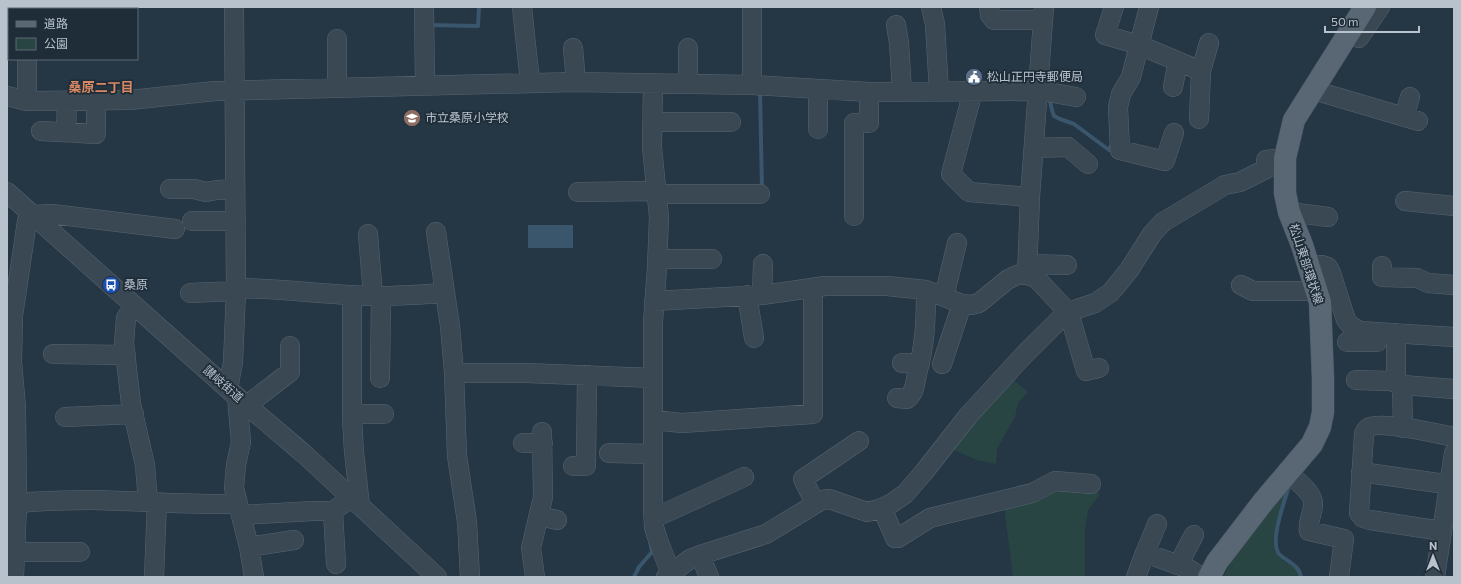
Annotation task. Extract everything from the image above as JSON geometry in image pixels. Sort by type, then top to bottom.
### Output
[{"type":"main road","name":"松山東部環状線","points":[[1209,577],[1217,562],[1263,502],[1312,444],[1320,427],[1323,412],[1324,379],[1320,302],[1302,245],[1289,212],[1285,193],[1285,158],[1294,120],[1365,7]]},
{"type":"street","points":[[234,7],[236,290],[232,362],[238,397],[241,442],[236,465],[234,488],[249,546],[254,577]]},
{"type":"street","points":[[424,7],[425,85]]},
{"type":"street","points":[[522,7],[530,82]]},
{"type":"street","points":[[752,7],[752,85]]},
{"type":"street","points":[[931,7],[935,24],[938,92]]},
{"type":"street","points":[[990,7],[990,15],[994,20],[1044,14],[1030,197],[1027,269],[1069,313],[1086,371],[1099,368]]},
{"type":"street","points":[[1114,7],[1105,35],[1139,45],[1201,71]]},
{"type":"street","points":[[1149,7],[1131,78],[1121,94],[1118,107],[1120,150],[1165,161],[1174,133]]},
{"type":"street","points":[[1349,33],[1359,38],[1389,8]]},
{"type":"street","points":[[896,25],[899,43],[902,92]]},
{"type":"street","points":[[337,39],[337,87]]},
{"type":"street","points":[[1199,119],[1201,71],[1209,43]]},
{"type":"street","points":[[573,48],[576,82]]},
{"type":"street","points":[[688,48],[688,84]]},
{"type":"street","points":[[27,60],[27,101]]},
{"type":"street","points":[[1173,87],[1178,61]]},
{"type":"street","points":[[7,96],[27,101],[130,100],[214,91],[576,82],[752,85],[869,92],[1038,91],[1076,97]]},
{"type":"street","points":[[653,84],[652,147],[659,217],[658,258],[653,322],[654,518],[658,540],[668,575],[690,559],[766,534],[780,527],[815,503],[822,500],[829,499],[867,512],[882,508],[892,503],[905,494],[968,416],[1022,357],[1060,319],[1069,313],[1095,303],[1110,293],[1129,270],[1152,234],[1164,222],[1225,185],[1240,182],[1266,169],[1266,160],[1285,158]]},
{"type":"street","points":[[818,89],[818,129]]},
{"type":"street","points":[[1313,90],[1411,119],[1410,96]]},
{"type":"street","points":[[973,91],[951,174],[969,192],[1030,197]]},
{"type":"street","points":[[853,216],[847,166],[854,123],[869,123],[869,92]]},
{"type":"street","points":[[41,131],[96,134],[96,100]]},
{"type":"street","points":[[66,132],[67,101]]},
{"type":"street","points":[[652,122],[731,122]]},
{"type":"street","points":[[1034,148],[1068,147],[1088,164]]},
{"type":"street","points":[[170,189],[206,192],[217,190],[235,190]]},
{"type":"street","name":"讃岐街道","points":[[7,192],[303,453],[437,577]]},
{"type":"street","points":[[578,192],[760,194]]},
{"type":"street","points":[[1404,201],[1454,206]]},
{"type":"street","points":[[1289,212],[1328,217]]},
{"type":"street","points":[[14,577],[16,552],[12,508],[16,407],[9,362],[11,299],[27,222],[32,215],[52,214],[183,225],[236,221]]},
{"type":"street","points":[[436,232],[450,326],[454,373],[457,456],[467,522],[470,577]]},
{"type":"street","points":[[368,234],[377,296],[380,378]]},
{"type":"street","points":[[944,297],[957,243]]},
{"type":"street","points":[[658,258],[712,259]]},
{"type":"street","points":[[754,338],[754,295],[763,264]]},
{"type":"street","points":[[654,301],[754,295],[825,286],[887,286],[926,290],[962,304],[971,305],[979,303],[1007,280],[1017,276],[1027,269],[1067,265]]},
{"type":"street","points":[[1309,267],[1322,265],[1328,267],[1343,314],[1352,327],[1360,331],[1396,338]]},
{"type":"street","points":[[1382,266],[1382,277],[1417,278],[1428,283],[1454,285]]},
{"type":"street","points":[[1241,285],[1252,291],[1316,291]]},
{"type":"street","points":[[190,293],[261,288],[303,293],[377,296],[445,293]]},
{"type":"street","points":[[653,420],[682,423],[813,414],[813,288]]},
{"type":"street","points":[[897,398],[907,399],[912,395],[911,364],[926,321],[926,290]]},
{"type":"street","points":[[12,508],[28,502],[153,502],[190,496],[201,505],[239,509],[333,511],[355,502],[352,414],[352,295]]},
{"type":"street","points":[[942,364],[962,304]]},
{"type":"street","points":[[134,305],[126,318],[124,343],[134,414],[153,502],[154,577]]},
{"type":"street","points":[[1347,342],[1396,338],[1454,337]]},
{"type":"street","points":[[1396,338],[1403,428]]},
{"type":"street","points":[[238,397],[290,372],[290,346]]},
{"type":"street","points":[[53,354],[126,355]]},
{"type":"street","points":[[454,373],[526,373],[653,378]]},
{"type":"street","points":[[573,466],[586,466],[587,375]]},
{"type":"street","points":[[1356,380],[1390,381],[1399,384],[1454,389]]},
{"type":"street","points":[[65,417],[95,408],[134,414]]},
{"type":"street","points":[[352,414],[384,414]]},
{"type":"street","points":[[1435,577],[1442,534],[1450,436],[1403,428],[1375,426],[1368,428],[1364,434],[1358,508],[1359,513],[1363,518],[1370,520],[1442,534]]},
{"type":"street","points":[[523,442],[542,437],[543,497],[548,518],[531,548],[535,577]]},
{"type":"street","points":[[815,503],[803,479],[859,442]]},
{"type":"street","points":[[609,453],[653,454]]},
{"type":"street","points":[[1447,486],[1454,453]]},
{"type":"street","points":[[1361,472],[1447,486]]},
{"type":"street","points":[[1288,473],[1310,495],[1313,502],[1308,526],[1310,532],[1344,539],[1339,577]]},
{"type":"street","points":[[654,518],[744,477]]},
{"type":"street","points":[[882,508],[895,538],[898,538],[930,518],[1032,493],[1055,481],[1091,484]]},
{"type":"street","points":[[333,511],[336,564]]},
{"type":"street","points":[[1136,577],[1157,524]]},
{"type":"street","points":[[1172,568],[1194,535]]},
{"type":"street","points":[[249,546],[294,540]]},
{"type":"street","points":[[16,552],[80,552]]},
{"type":"street","points":[[1145,553],[1172,568],[1187,568],[1201,577]]},
{"type":"street","points":[[700,555],[708,577]]},
{"type":"green space","points":[[1009,376],[1028,392],[1018,403],[1015,417],[997,449],[996,464],[977,460],[949,448]]},
{"type":"green space","points":[[1052,488],[1091,489],[1100,494],[1088,510],[1085,530],[1085,577],[1013,577],[1004,506]]},
{"type":"green space","points":[[1282,495],[1284,498],[1277,521],[1274,549],[1282,560],[1297,569],[1303,577],[1223,577],[1232,561]]},
{"type":"water","points":[[528,225],[573,225],[573,248],[528,248]]},
{"type":"waterway","points":[[429,25],[478,26],[479,7]]},
{"type":"waterway","points":[[760,91],[762,190]]},
{"type":"waterway","points":[[1049,97],[1054,116],[1074,124],[1109,150],[1112,144]]},
{"type":"waterway","points":[[1289,486],[1278,522],[1276,542],[1280,555],[1298,569],[1301,577]]},
{"type":"waterway","points":[[634,577],[639,567],[652,552],[650,541]]},
{"type":"place","name":"松山正円寺郵便局","points":[[974,77]]},
{"type":"place","name":"市立桑原小学校","points":[[412,118]]},
{"type":"place","name":"桑原","points":[[111,285]]},
{"type":"district","name":"桑原二丁目","points":[[101,87]]}]
